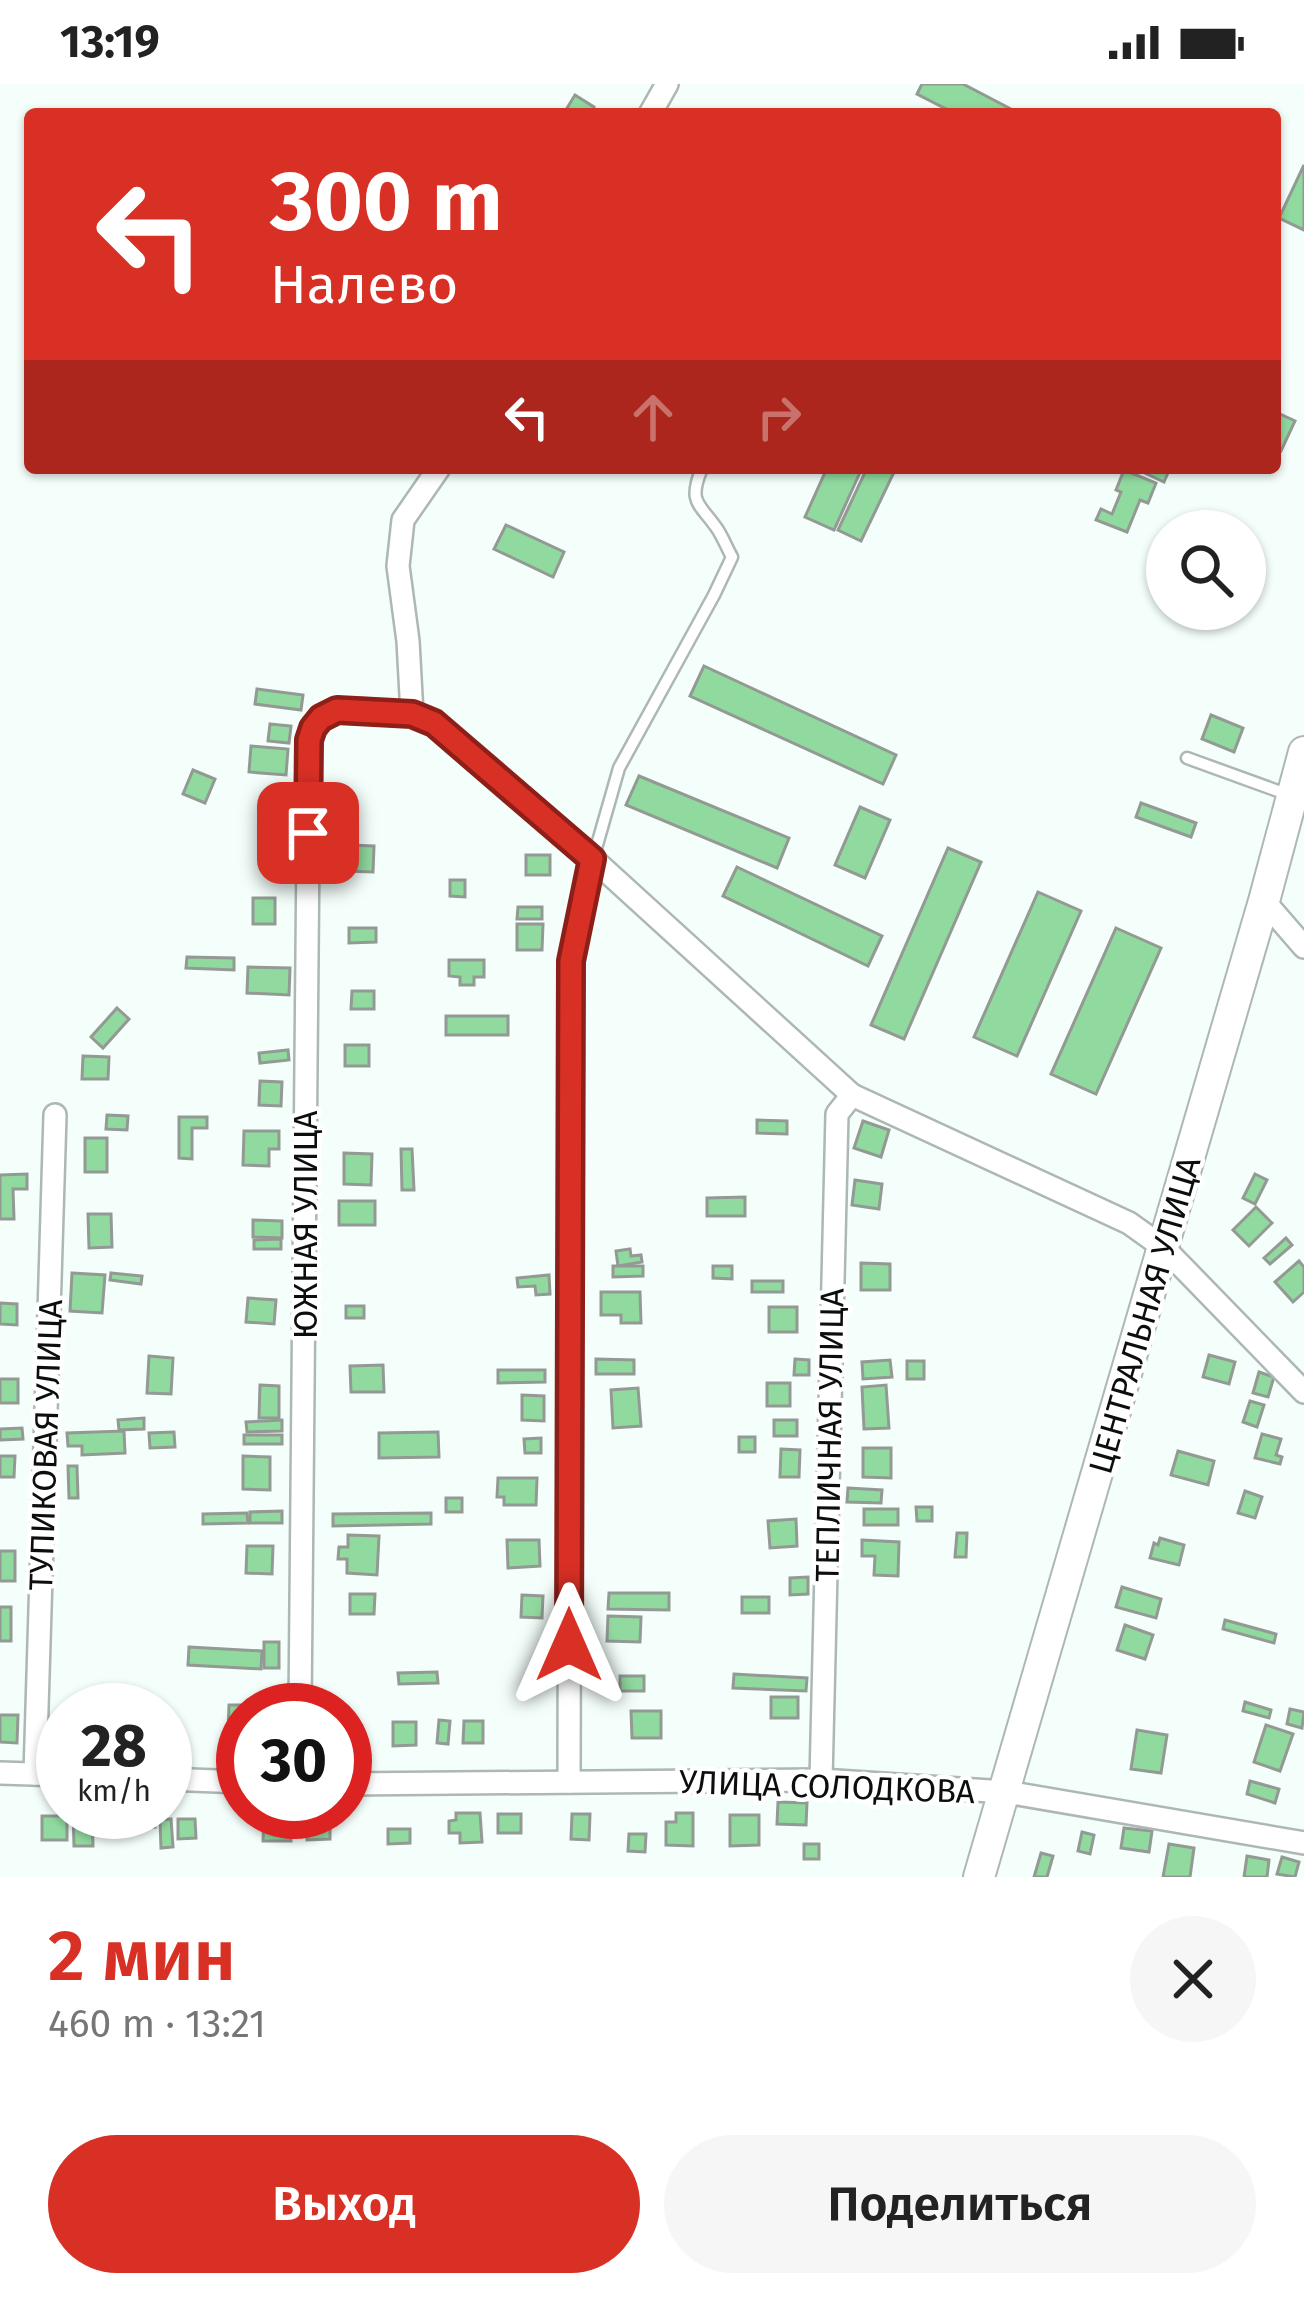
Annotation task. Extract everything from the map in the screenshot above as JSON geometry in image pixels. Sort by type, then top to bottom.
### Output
[{"type":"street","points":[[434,475],[403,520],[398,566],[412,714],[434,723],[592,859],[852,1095],[1129,1223],[1164,1248],[1304,1392]]},
{"type":"street","name":"ЮЖНАЯ УЛИЦА","points":[[300,1683],[309,740],[321,718],[337,710],[412,714]]},
{"type":"street","name":"ЦЕНТРАЛЬНАЯ УЛИЦА","points":[[979,1877],[1304,752]]},
{"type":"street","points":[[569,1782],[571,961],[592,859]]},
{"type":"street","points":[[1264,901],[1304,947]]},
{"type":"street","name":"ТЕПЛИЧНАЯ УЛИЦА","points":[[821,1780],[837,1114],[852,1095]]},
{"type":"street","name":"ТУПИКОВАЯ УЛИЦА","points":[[35,1774],[55,1115]]},
{"type":"street","points":[[0,1773],[35,1774]]},
{"type":"street","name":"УЛИЦА СОЛОДКОВА","points":[[372,1784],[821,1780],[1006,1792],[1304,1844]]},
{"type":"lane","points":[[592,859],[619,767],[732,557],[716,527],[698,509],[694,486],[699,474]]},
{"type":"lane","points":[[1187,758],[1292,796]]},
{"type":"building","points":[[922,84],[963,84],[1009,108],[944,108],[917,94]]},
{"type":"building","points":[[575,95],[594,107],[593,108],[567,108]]},
{"type":"building","points":[[1304,165],[1304,230],[1281,219]]},
{"type":"building","points":[[1281,414],[1295,421],[1281,451]]},
{"type":"building","points":[[824,474],[859,474],[834,530],[805,517]]},
{"type":"building","points":[[864,474],[893,474],[861,541],[838,530]]},
{"type":"building","points":[[1122,474],[1156,483],[1148,503],[1140,500],[1127,532],[1096,520],[1101,509],[1112,514],[1121,492],[1116,490]]},
{"type":"building","points":[[506,525],[564,552],[553,577],[494,549]]},
{"type":"building","points":[[704,666],[896,755],[883,784],[690,696]]},
{"type":"building","points":[[257,689],[303,695],[301,710],[255,704]]},
{"type":"building","points":[[1211,715],[1243,728],[1234,752],[1202,739]]},
{"type":"building","points":[[270,724],[291,726],[289,743],[268,741]]},
{"type":"building","points":[[251,746],[288,749],[286,775],[249,772]]},
{"type":"building","points":[[193,770],[215,779],[205,803],[183,794]]},
{"type":"building","points":[[639,776],[789,838],[777,868],[626,805]]},
{"type":"building","points":[[1141,803],[1196,823],[1191,837],[1136,817]]},
{"type":"building","points":[[860,807],[890,820],[865,878],[835,865]]},
{"type":"building","points":[[347,845],[374,846],[373,872],[346,871]]},
{"type":"building","points":[[948,848],[981,862],[904,1039],[871,1025]]},
{"type":"building","points":[[526,855],[550,855],[550,875],[526,875]]},
{"type":"building","points":[[737,867],[882,936],[868,966],[723,896]]},
{"type":"building","points":[[450,880],[465,880],[465,897],[450,896]]},
{"type":"building","points":[[1038,892],[1081,911],[1017,1056],[974,1037]]},
{"type":"building","points":[[253,898],[275,898],[275,924],[253,924]]},
{"type":"building","points":[[518,907],[542,907],[542,919],[517,919]]},
{"type":"building","points":[[517,924],[543,924],[542,950],[517,950]]},
{"type":"building","points":[[349,928],[376,928],[376,942],[349,943]]},
{"type":"building","points":[[1116,928],[1161,948],[1096,1094],[1051,1074]]},
{"type":"building","points":[[187,957],[234,958],[234,970],[186,968]]},
{"type":"building","points":[[449,960],[484,960],[484,977],[474,977],[474,985],[460,985],[460,977],[449,976]]},
{"type":"building","points":[[248,967],[290,968],[289,995],[247,993]]},
{"type":"building","points":[[352,991],[374,991],[374,1009],[351,1009]]},
{"type":"building","points":[[117,1008],[129,1019],[103,1048],[91,1037]]},
{"type":"building","points":[[446,1016],[508,1016],[508,1035],[446,1035]]},
{"type":"building","points":[[345,1045],[369,1045],[369,1066],[345,1066]]},
{"type":"building","points":[[288,1050],[289,1060],[260,1063],[259,1053]]},
{"type":"building","points":[[83,1056],[109,1057],[108,1079],[82,1079]]},
{"type":"building","points":[[260,1081],[282,1082],[281,1106],[259,1105]]},
{"type":"building","points":[[107,1115],[128,1116],[127,1130],[106,1129]]},
{"type":"building","points":[[179,1117],[207,1117],[207,1128],[192,1128],[192,1159],[179,1158]]},
{"type":"building","points":[[757,1120],[787,1121],[787,1134],[757,1133]]},
{"type":"building","points":[[863,1121],[889,1130],[881,1157],[854,1148]]},
{"type":"building","points":[[244,1131],[279,1131],[279,1149],[269,1149],[269,1166],[243,1165]]},
{"type":"building","points":[[85,1138],[107,1138],[107,1172],[85,1172]]},
{"type":"building","points":[[401,1149],[412,1149],[414,1190],[402,1190]]},
{"type":"building","points":[[344,1153],[372,1154],[371,1185],[344,1184]]},
{"type":"building","points":[[27,1174],[27,1189],[13,1189],[14,1219],[0,1219],[0,1175]]},
{"type":"building","points":[[1255,1174],[1267,1180],[1255,1204],[1243,1198]]},
{"type":"building","points":[[855,1180],[882,1184],[879,1209],[852,1205]]},
{"type":"building","points":[[745,1197],[745,1216],[707,1216],[707,1198]]},
{"type":"building","points":[[339,1201],[375,1201],[375,1225],[339,1225]]},
{"type":"building","points":[[1256,1207],[1272,1223],[1249,1246],[1233,1230]]},
{"type":"building","points":[[88,1214],[111,1214],[112,1247],[89,1248]]},
{"type":"building","points":[[253,1220],[282,1221],[282,1238],[253,1237]]},
{"type":"building","points":[[1286,1238],[1292,1245],[1270,1264],[1264,1258]]},
{"type":"building","points":[[281,1239],[281,1249],[254,1249],[254,1240]]},
{"type":"building","points":[[630,1249],[631,1256],[641,1255],[642,1262],[618,1266],[616,1251]]},
{"type":"building","points":[[1299,1261],[1304,1267],[1304,1292],[1293,1302],[1275,1282]]},
{"type":"building","points":[[861,1263],[890,1264],[890,1290],[861,1290]]},
{"type":"building","points":[[613,1266],[643,1266],[643,1276],[613,1277]]},
{"type":"building","points":[[713,1266],[732,1266],[732,1279],[713,1278]]},
{"type":"building","points":[[72,1273],[105,1275],[102,1313],[70,1311]]},
{"type":"building","points":[[111,1273],[142,1276],[141,1284],[110,1280]]},
{"type":"building","points":[[549,1275],[550,1294],[536,1295],[535,1286],[518,1287],[517,1278]]},
{"type":"building","points":[[752,1281],[783,1281],[783,1292],[752,1292]]},
{"type":"building","points":[[601,1292],[640,1292],[641,1323],[621,1323],[621,1315],[601,1315]]},
{"type":"building","points":[[248,1298],[276,1300],[274,1324],[246,1322]]},
{"type":"building","points":[[0,1303],[17,1304],[17,1325],[0,1324]]},
{"type":"building","points":[[346,1306],[364,1306],[364,1318],[346,1318]]},
{"type":"building","points":[[769,1307],[797,1307],[797,1332],[769,1332]]},
{"type":"building","points":[[1209,1355],[1235,1362],[1229,1384],[1203,1377]]},
{"type":"building","points":[[149,1356],[173,1358],[171,1394],[147,1393]]},
{"type":"building","points":[[596,1359],[634,1360],[634,1374],[596,1374]]},
{"type":"building","points":[[795,1359],[809,1360],[809,1375],[794,1375]]},
{"type":"building","points":[[890,1360],[892,1377],[863,1379],[862,1362]]},
{"type":"building","points":[[907,1361],[924,1361],[924,1379],[907,1379]]},
{"type":"building","points":[[383,1365],[384,1392],[351,1392],[350,1366]]},
{"type":"building","points":[[498,1370],[545,1370],[545,1382],[498,1383]]},
{"type":"building","points":[[1259,1372],[1274,1377],[1268,1397],[1253,1393]]},
{"type":"building","points":[[0,1379],[18,1379],[18,1403],[0,1403]]},
{"type":"building","points":[[767,1383],[790,1383],[790,1406],[767,1406]]},
{"type":"building","points":[[260,1385],[279,1386],[279,1418],[259,1418]]},
{"type":"building","points":[[886,1385],[889,1428],[864,1429],[862,1387]]},
{"type":"building","points":[[638,1388],[641,1426],[613,1428],[611,1390]]},
{"type":"building","points":[[522,1395],[544,1396],[544,1421],[522,1420]]},
{"type":"building","points":[[1250,1401],[1264,1405],[1257,1427],[1243,1422]]},
{"type":"building","points":[[144,1418],[144,1429],[119,1430],[118,1420]]},
{"type":"building","points":[[282,1420],[282,1431],[247,1432],[246,1422]]},
{"type":"building","points":[[774,1420],[797,1420],[797,1436],[774,1436]]},
{"type":"building","points":[[22,1428],[23,1439],[0,1440],[0,1429]]},
{"type":"building","points":[[124,1431],[125,1453],[82,1455],[82,1446],[68,1446],[67,1433]]},
{"type":"building","points":[[174,1432],[175,1447],[150,1448],[149,1433]]},
{"type":"building","points":[[438,1432],[439,1457],[379,1458],[379,1433]]},
{"type":"building","points":[[1262,1434],[1281,1439],[1276,1455],[1282,1457],[1280,1464],[1255,1458]]},
{"type":"building","points":[[244,1435],[282,1435],[282,1444],[244,1444]]},
{"type":"building","points":[[739,1437],[755,1437],[755,1452],[739,1452]]},
{"type":"building","points":[[541,1438],[541,1453],[525,1453],[524,1439]]},
{"type":"building","points":[[863,1448],[891,1448],[891,1478],[863,1477]]},
{"type":"building","points":[[781,1449],[800,1450],[799,1477],[780,1477]]},
{"type":"building","points":[[1178,1451],[1214,1461],[1208,1485],[1171,1475]]},
{"type":"building","points":[[0,1456],[15,1456],[14,1477],[0,1477]]},
{"type":"building","points":[[243,1456],[270,1457],[270,1490],[243,1489]]},
{"type":"building","points":[[68,1466],[77,1466],[78,1498],[69,1498]]},
{"type":"building","points":[[498,1478],[537,1478],[536,1505],[504,1505],[504,1497],[497,1497]]},
{"type":"building","points":[[848,1488],[882,1490],[881,1503],[847,1502]]},
{"type":"building","points":[[1245,1491],[1262,1497],[1255,1518],[1238,1513]]},
{"type":"building","points":[[446,1498],[462,1498],[462,1512],[446,1512]]},
{"type":"building","points":[[916,1507],[932,1507],[932,1521],[917,1521]]},
{"type":"building","points":[[864,1509],[898,1509],[898,1525],[864,1525]]},
{"type":"building","points":[[282,1511],[282,1523],[250,1523],[250,1512]]},
{"type":"building","points":[[247,1513],[248,1523],[203,1524],[203,1514]]},
{"type":"building","points":[[431,1513],[431,1524],[333,1526],[333,1514]]},
{"type":"building","points":[[796,1519],[797,1546],[770,1548],[768,1521]]},
{"type":"building","points":[[957,1533],[967,1533],[966,1557],[955,1557]]},
{"type":"building","points":[[348,1535],[379,1536],[377,1575],[347,1573],[347,1559],[338,1559],[339,1547],[348,1547]]},
{"type":"building","points":[[1160,1538],[1184,1545],[1179,1565],[1150,1558]]},
{"type":"building","points":[[507,1540],[539,1540],[540,1566],[508,1568]]},
{"type":"building","points":[[862,1540],[899,1542],[898,1576],[874,1575],[875,1556],[862,1556]]},
{"type":"building","points":[[247,1546],[273,1546],[272,1574],[246,1573]]},
{"type":"building","points":[[0,1551],[15,1551],[15,1581],[0,1581]]},
{"type":"building","points":[[808,1577],[808,1594],[790,1595],[790,1578]]},
{"type":"building","points":[[1122,1587],[1161,1599],[1156,1618],[1116,1607]]},
{"type":"building","points":[[609,1593],[669,1593],[669,1610],[608,1609]]},
{"type":"building","points":[[350,1594],[375,1594],[374,1614],[350,1614]]},
{"type":"building","points":[[522,1595],[543,1596],[542,1618],[521,1617]]},
{"type":"building","points":[[742,1597],[769,1597],[769,1613],[742,1613]]},
{"type":"building","points":[[0,1607],[11,1607],[11,1641],[0,1641]]},
{"type":"building","points":[[608,1616],[641,1617],[640,1642],[607,1641]]},
{"type":"building","points":[[1225,1620],[1276,1634],[1274,1643],[1223,1629]]},
{"type":"building","points":[[1125,1625],[1153,1635],[1145,1659],[1117,1650]]},
{"type":"building","points":[[264,1642],[279,1642],[279,1668],[264,1668]]},
{"type":"building","points":[[189,1647],[262,1651],[261,1669],[188,1665]]},
{"type":"building","points":[[437,1672],[438,1683],[399,1684],[398,1673]]},
{"type":"building","points":[[734,1674],[807,1678],[806,1691],[733,1688]]},
{"type":"building","points":[[620,1676],[644,1676],[644,1691],[620,1691]]},
{"type":"building","points":[[771,1697],[798,1697],[798,1718],[771,1718]]},
{"type":"building","points":[[1245,1702],[1271,1710],[1269,1718],[1243,1711]]},
{"type":"building","points":[[1290,1709],[1304,1712],[1302,1728],[1287,1724]]},
{"type":"building","points":[[631,1711],[661,1711],[661,1738],[632,1738]]},
{"type":"building","points":[[0,1715],[18,1715],[17,1743],[0,1742]]},
{"type":"building","points":[[439,1720],[450,1721],[448,1744],[437,1743]]},
{"type":"building","points":[[464,1721],[483,1721],[483,1743],[463,1743]]},
{"type":"building","points":[[393,1722],[416,1722],[416,1745],[393,1746]]},
{"type":"building","points":[[1266,1725],[1293,1734],[1280,1771],[1254,1762]]},
{"type":"building","points":[[1137,1730],[1167,1735],[1161,1773],[1131,1769]]},
{"type":"building","points":[[1250,1781],[1279,1789],[1275,1803],[1247,1794]]},
{"type":"building","points":[[778,1802],[807,1803],[806,1825],[777,1824]]},
{"type":"building","points":[[456,1813],[480,1813],[482,1842],[460,1843],[460,1833],[449,1833],[449,1821],[456,1820]]},
{"type":"building","points":[[676,1813],[693,1813],[693,1846],[666,1845],[666,1822],[676,1822]]},
{"type":"building","points":[[498,1814],[521,1814],[521,1833],[498,1833]]},
{"type":"building","points":[[572,1814],[590,1814],[589,1840],[571,1839]]},
{"type":"building","points":[[730,1815],[759,1815],[759,1845],[730,1846]]},
{"type":"building","points":[[1124,1828],[1152,1831],[1149,1852],[1121,1848]]},
{"type":"building","points":[[388,1829],[410,1829],[410,1843],[388,1844]]},
{"type":"building","points":[[1082,1832],[1094,1835],[1090,1854],[1078,1851]]},
{"type":"building","points":[[629,1834],[646,1834],[645,1852],[628,1851]]},
{"type":"building","points":[[74,1839],[93,1839],[93,1846],[74,1846]]},
{"type":"building","points":[[161,1839],[172,1839],[173,1847],[161,1848]]},
{"type":"building","points":[[804,1844],[819,1844],[819,1859],[804,1859]]},
{"type":"building","points":[[1169,1844],[1194,1848],[1190,1877],[1163,1877]]},
{"type":"building","points":[[1041,1853],[1053,1856],[1047,1877],[1034,1877]]},
{"type":"building","points":[[1247,1856],[1269,1860],[1267,1877],[1244,1877]]},
{"type":"building","points":[[1282,1857],[1299,1862],[1295,1877],[1277,1874]]},
{"type":"route","points":[[308,833],[309,740],[321,718],[337,710],[412,714],[434,723],[592,859],[571,961],[569,1645]]}]
